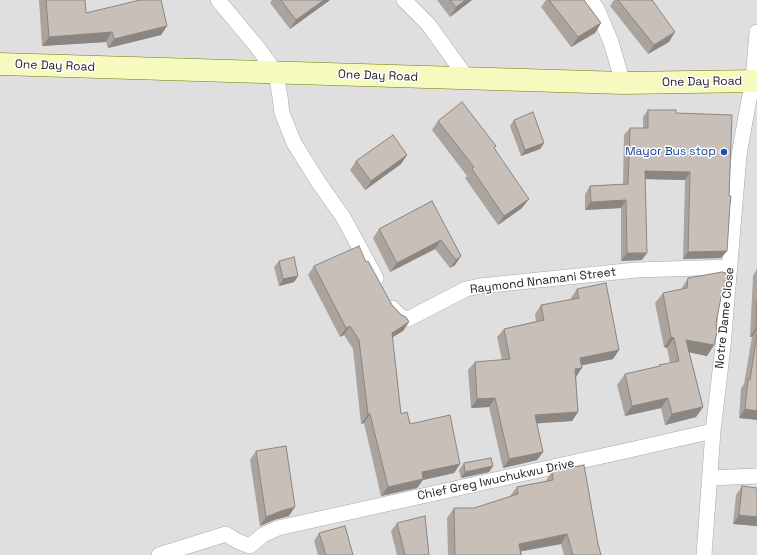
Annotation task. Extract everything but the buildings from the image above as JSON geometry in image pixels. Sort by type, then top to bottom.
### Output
[{"type":"main road","name":"One Day Road","points":[[0,64],[623,83],[755,81]]},
{"type":"street","points":[[218,0],[258,48],[276,73]]},
{"type":"street","points":[[404,0],[428,24],[467,78]]},
{"type":"street","points":[[591,0],[597,9],[611,42],[623,83]]},
{"type":"street","name":"Notre Dame Close","points":[[704,555],[713,431],[723,346],[739,155],[748,105],[755,81],[757,32]]},
{"type":"street","name":"Raymond Nnamani Street","points":[[276,73],[282,113],[294,143],[319,183],[343,217],[393,310],[401,317],[408,319],[466,290],[480,286],[636,270],[730,267]]},
{"type":"street","name":"Chief Greg Iwuchukwu Drive","points":[[252,551],[263,535],[278,528],[634,450],[713,431]]},
{"type":"street","points":[[709,478],[757,476]]},
{"type":"street","points":[[159,555],[226,534],[252,551]]},
{"type":"shaded area","points":[[0,0],[757,0],[757,555],[0,555]]},
{"type":"place","name":"Mayor Bus stop","points":[[724,152]]}]
